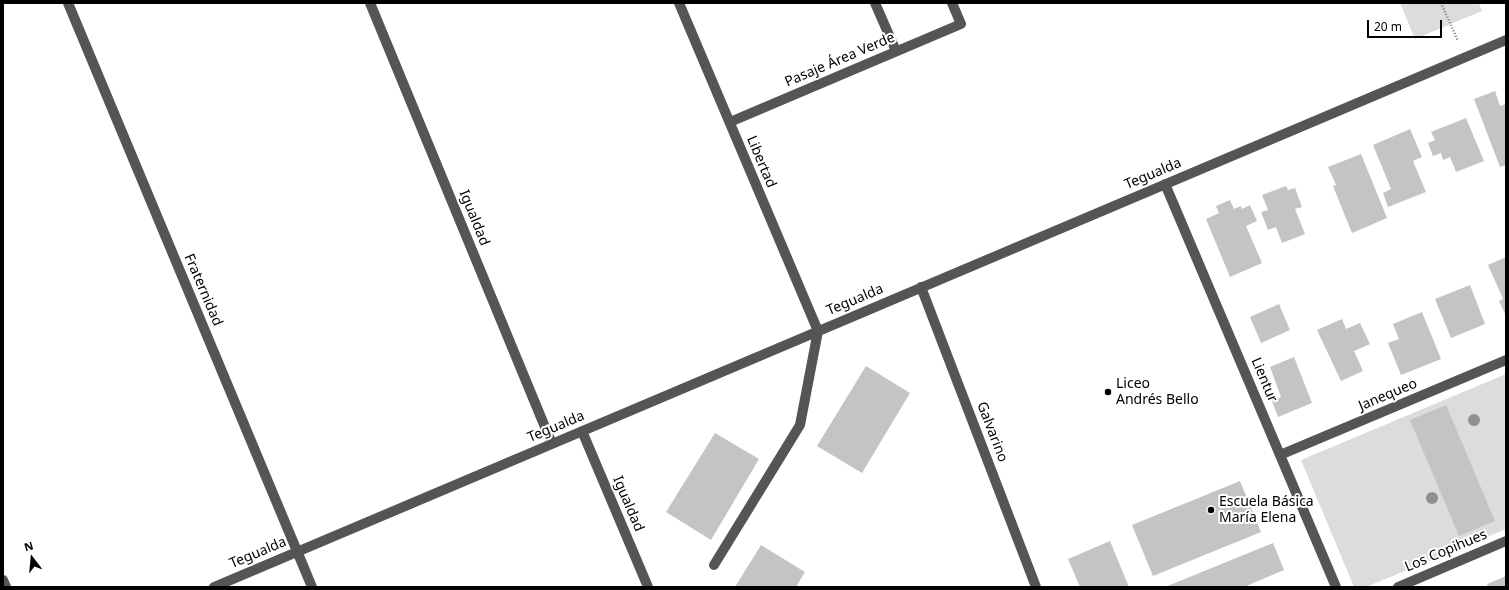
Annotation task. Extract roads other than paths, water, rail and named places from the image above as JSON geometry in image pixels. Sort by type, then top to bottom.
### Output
[{"type":"street","name":"Fraternidad","points":[[68,3],[312,587]]},
{"type":"street","name":"Igualdad","points":[[370,3],[552,444]]},
{"type":"street","name":"Libertad","points":[[679,3],[818,331]]},
{"type":"street","points":[[875,3],[896,51]]},
{"type":"street","name":"Pasaje Área Verde","points":[[730,122],[961,24],[952,3]]},
{"type":"street","name":"Tegualda","points":[[214,587],[1506,40]]},
{"type":"street","name":"Lientur","points":[[1165,184],[1336,587]]},
{"type":"street","name":"Galvarino","points":[[921,287],[1036,587]]},
{"type":"street","points":[[714,565],[800,425],[818,331]]},
{"type":"street","name":"Janequeo","points":[[1280,456],[1506,360]]},
{"type":"street","name":"Igualdad","points":[[582,431],[648,587]]},
{"type":"street","name":"Los Copihues","points":[[1398,587],[1506,541]]},
{"type":"street","points":[[3,580],[6,587]]},
{"type":"place","name":"Liceo Andrés Bello","points":[[1108,392]]},
{"type":"place","name":"Escuela Básica María Elena","points":[[1211,510]]}]
